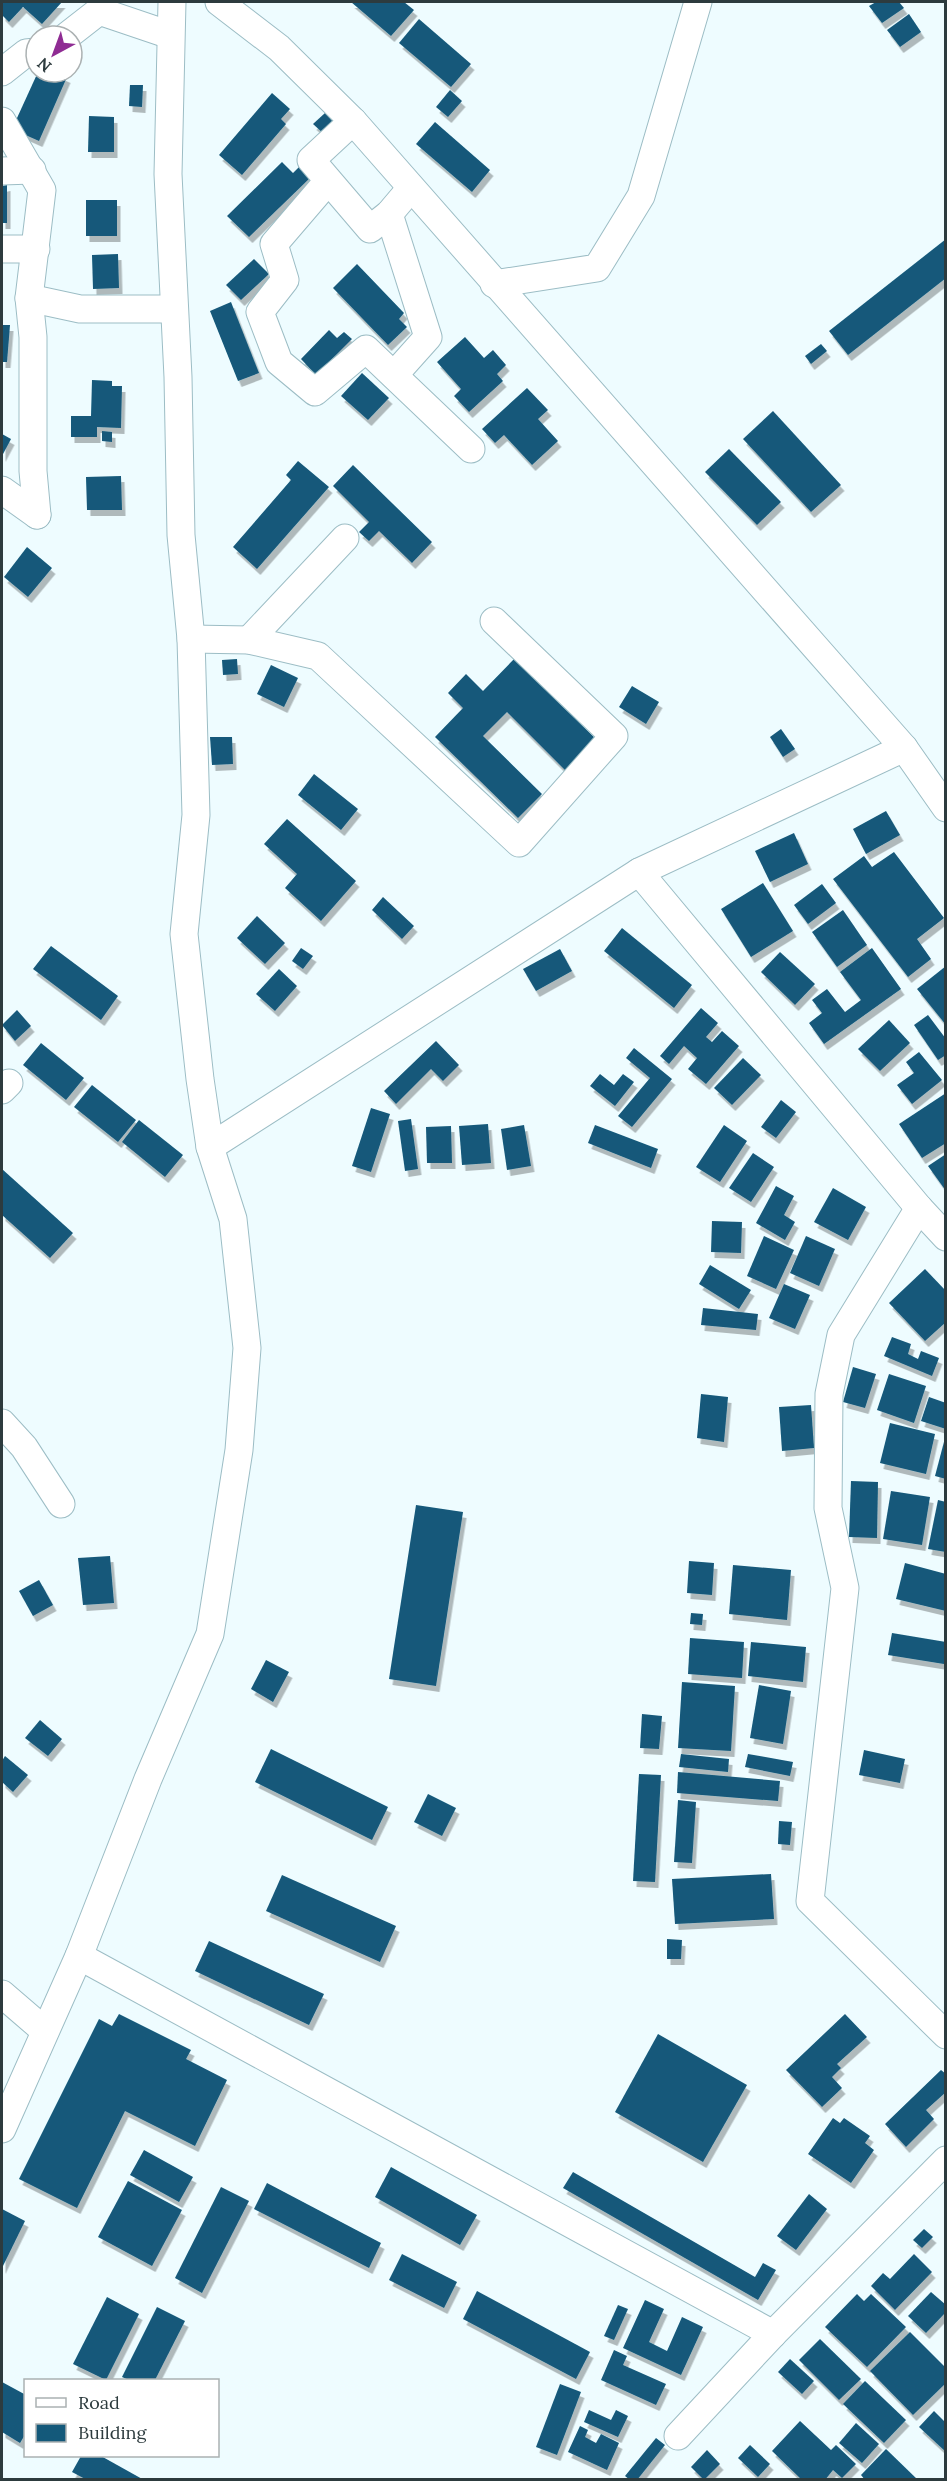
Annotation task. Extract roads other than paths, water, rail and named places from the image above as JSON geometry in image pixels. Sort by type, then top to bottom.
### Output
[{"type":"street","points":[[2,2129],[78,1956],[148,1779],[210,1634],[239,1450],[247,1348],[233,1219],[210,1147],[184,934],[196,815],[191,639],[181,535],[178,377],[168,174],[172,2]]},
{"type":"street","points":[[219,2],[279,48],[353,121],[904,748],[945,808]]},
{"type":"street","points":[[494,284],[597,268],[641,196],[698,2]]},
{"type":"street","points":[[78,24],[94,6],[170,35]]},
{"type":"street","points":[[2,72],[24,55]]},
{"type":"street","points":[[2,121],[42,190],[29,298],[33,337],[33,471],[37,515],[2,490]]},
{"type":"street","points":[[353,121],[311,160],[328,181],[370,229],[389,214],[411,188]]},
{"type":"street","points":[[2,171],[32,170]]},
{"type":"street","points":[[328,181],[274,244],[285,280],[260,312],[279,363],[315,392],[366,349],[471,449]]},
{"type":"street","points":[[389,214],[428,337],[393,375]]},
{"type":"street","points":[[2,249],[36,249]]},
{"type":"street","points":[[29,298],[80,309],[173,309]]},
{"type":"street","points":[[249,640],[345,538]]},
{"type":"street","points":[[191,639],[249,640],[318,657],[519,843],[614,736],[494,621]]},
{"type":"street","points":[[210,1147],[639,872],[904,748]]},
{"type":"street","points":[[639,872],[945,1237]]},
{"type":"street","points":[[919,1208],[841,1335],[829,1394],[828,1508],[845,1588],[810,1901],[945,2035]]},
{"type":"street","points":[[2,1423],[24,1447],[61,1504]]},
{"type":"street","points":[[78,1956],[773,2334]]},
{"type":"street","points":[[2,1994],[45,2031]]},
{"type":"street","points":[[678,2436],[773,2334],[945,2160]]}]
